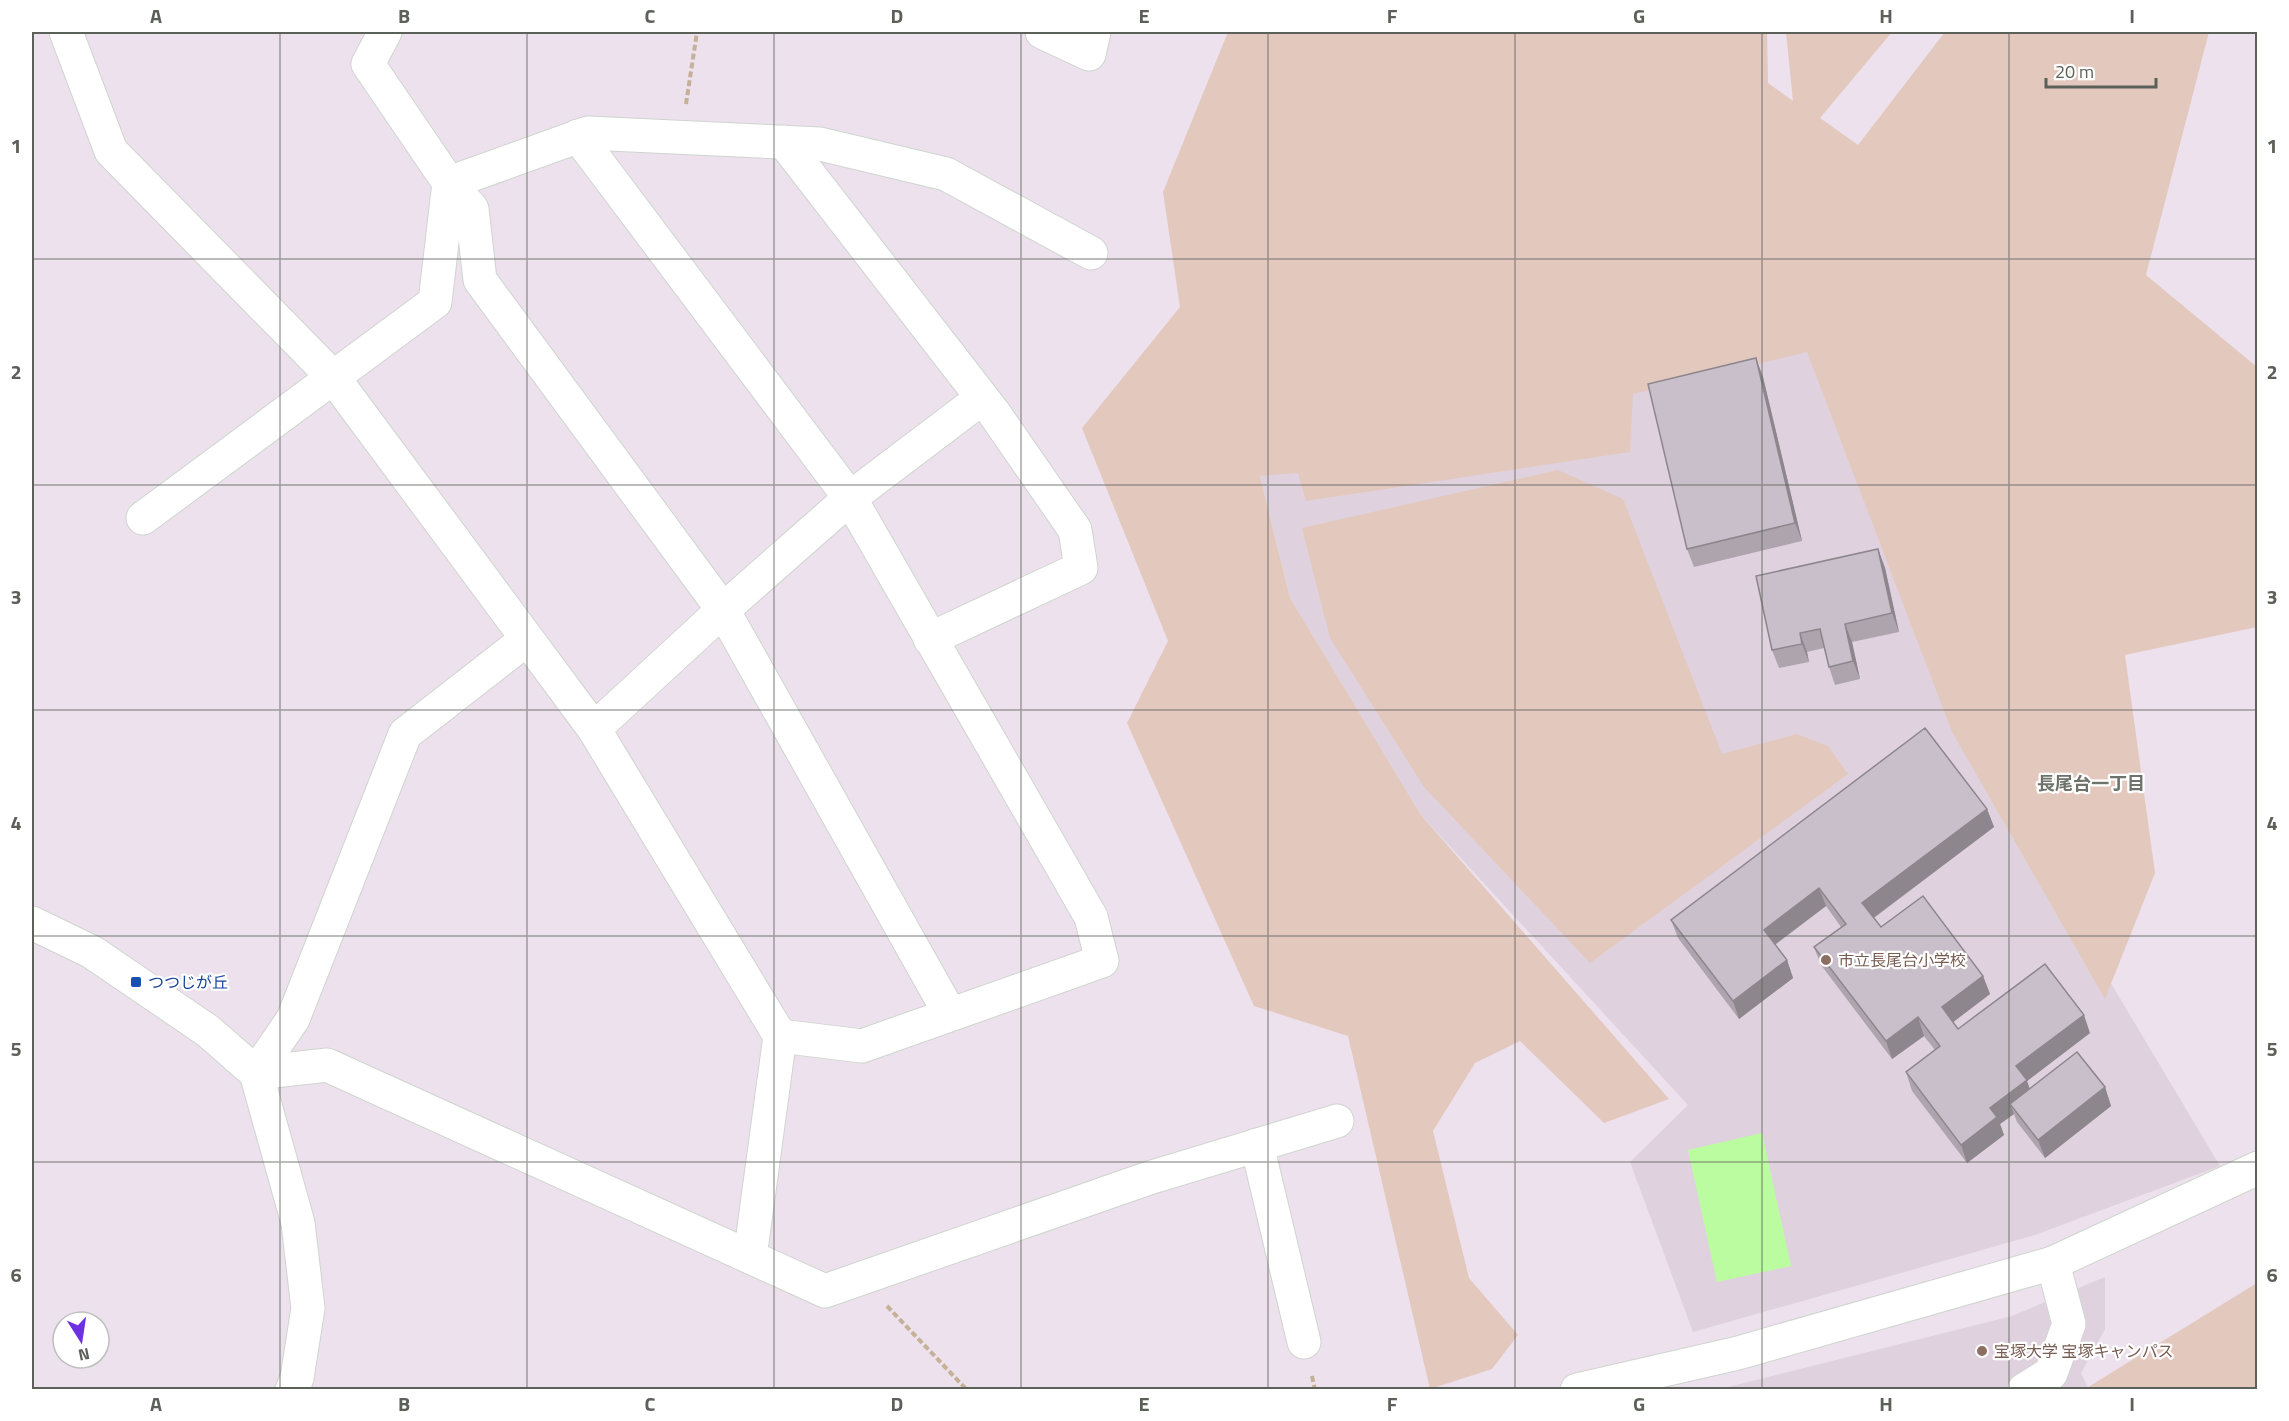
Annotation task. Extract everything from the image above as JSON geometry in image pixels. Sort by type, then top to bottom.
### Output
[{"type":"street","points":[[66,32],[111,151],[333,377],[594,729],[780,1036],[750,1257]]},
{"type":"street","points":[[385,32],[368,64],[449,183],[472,209],[480,280],[723,610],[950,1014]]},
{"type":"street","points":[[1042,32],[1089,54],[1094,32]]},
{"type":"street","points":[[449,183],[588,133],[820,144],[946,174],[1091,253]]},
{"type":"street","points":[[578,136],[850,498],[1091,917],[1102,961],[862,1046],[780,1036]]},
{"type":"street","points":[[784,142],[982,398],[1075,530],[1081,568],[930,639]]},
{"type":"street","points":[[143,518],[435,302],[449,183]]},
{"type":"street","points":[[594,729],[723,610],[850,498],[982,398]]},
{"type":"street","points":[[256,1073],[293,1019],[405,734],[527,639]]},
{"type":"street","points":[[32,923],[92,952],[208,1031],[256,1073],[298,1223],[308,1308],[297,1378],[292,1389]]},
{"type":"street","points":[[256,1073],[327,1065],[825,1291],[1149,1178],[1337,1121]]},
{"type":"street","points":[[1257,1145],[1304,1342]]},
{"type":"street","points":[[1577,1389],[1738,1353],[2053,1263],[2258,1168]]},
{"type":"street","points":[[2024,1389],[2052,1373],[2069,1324],[2053,1263]]},
{"type":"path","points":[[680,137],[697,32]]},
{"type":"path","points":[[861,1279],[967,1389]]},
{"type":"shaded area","points":[[1228,32],[1767,32],[1768,83],[1793,101],[1786,32],[1892,32],[1820,118],[1858,145],[1945,32],[2209,32],[2146,275],[2257,367],[2257,627],[2125,655],[2155,873],[2105,999],[1952,732],[1807,352],[1633,394],[1630,452],[1306,501],[1298,473],[1260,476],[1290,598],[1421,815],[1669,1099],[1604,1123],[1520,1041],[1475,1063],[1433,1131],[1469,1278],[1518,1335],[1492,1369],[1430,1389],[1348,1036],[1254,1006],[1127,723],[1168,641],[1082,428],[1180,307],[1163,192]]},
{"type":"shaded area","name":"市立長尾台小学校","points":[[1800,315],[1976,757],[2220,1166],[2035,1235],[1693,1332],[1630,1162],[1688,1105],[1421,815],[1290,598],[1260,476]]},
{"type":"shaded area","points":[[1558,470],[1623,499],[1722,754],[1797,734],[1828,746],[1848,774],[1590,963],[1424,787],[1330,638],[1302,528]]},
{"type":"shaded area","points":[[1762,1133],[1791,1266],[1717,1282],[1688,1150]]},
{"type":"shaded area","name":"宝塚大学 宝塚キャンパス","points":[[2105,1277],[2105,1329],[2081,1373],[2089,1389],[1716,1390],[2012,1316]]},
{"type":"shaded area","points":[[2257,1283],[2257,1389],[2085,1389]]},
{"type":"building","points":[[1756,358],[1795,523],[1687,549],[1648,384]]},
{"type":"building","points":[[1878,549],[1892,613],[1845,624],[1853,661],[1829,667],[1820,629],[1800,633],[1802,644],[1772,650],[1756,576]]},
{"type":"building","points":[[1925,728],[1987,809],[1862,903],[1881,927],[1923,896],[1983,976],[1942,1007],[1958,1029],[2045,964],[2084,1015],[2016,1066],[2027,1080],[1990,1108],[1997,1117],[1961,1145],[1906,1072],[1940,1046],[1918,1017],[1886,1041],[1814,947],[1846,924],[1819,888],[1764,930],[1787,960],[1733,1001],[1671,920]]},
{"type":"building","points":[[2077,1052],[2105,1087],[2038,1140],[2010,1104]]},
{"type":"place","name":"市立長尾台小学校","points":[[1826,960]]},
{"type":"place","name":"つつじが丘","points":[[136,982]]},
{"type":"place","name":"宝塚大学 宝塚キャンパス","points":[[1982,1351]]},
{"type":"district","name":"長尾台一丁目","points":[[2091,783]]}]
